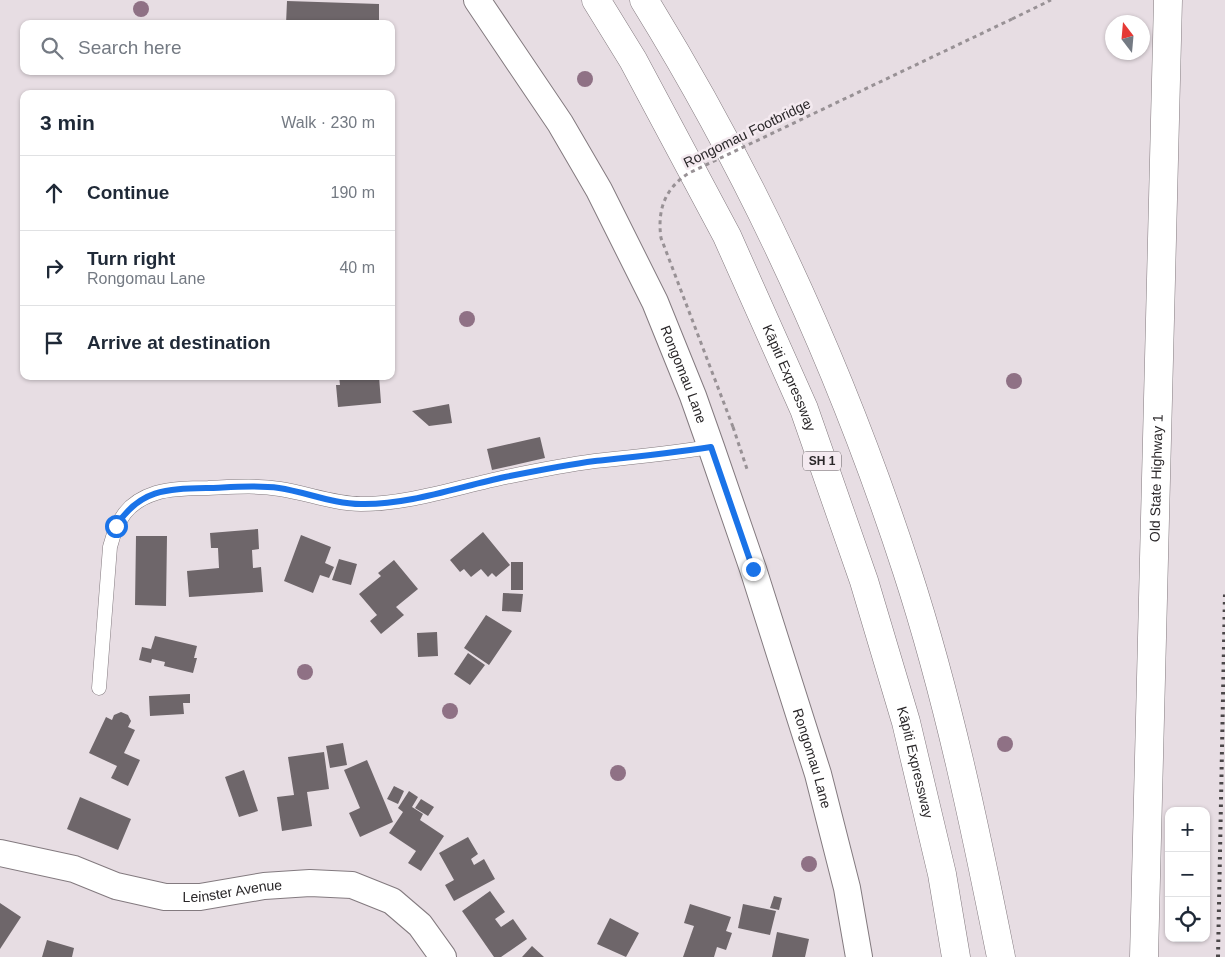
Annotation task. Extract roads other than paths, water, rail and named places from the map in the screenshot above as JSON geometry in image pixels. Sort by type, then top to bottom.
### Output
[{"type":"main road","name":"Kāpiti Expressway","points":[[596,0],[633,60],[727,236],[804,409],[864,581],[906,722],[942,874],[956,957]]},
{"type":"main road","points":[[644,0],[678,56],[769,226],[845,400],[907,571],[949,717],[1001,957]]},
{"type":"main road","name":"Old State Highway 1","points":[[1144,957],[1168,0]]},
{"type":"street","name":"Rongomau Lane","points":[[477,0],[560,123],[599,190],[656,302],[711,447],[753,569],[818,774],[847,888],[859,957]]},
{"type":"street","name":"Leinster Avenue","points":[[0,853],[74,869],[116,886],[165,897],[200,897],[264,886],[310,883],[352,885],[392,901],[420,925],[443,957]]},
{"type":"lane","points":[[99,688],[110,547],[116,526],[125,512],[139,500],[157,492],[189,488],[249,486],[279,488],[326,500],[360,504],[393,502],[506,477],[593,462],[669,454],[711,447]]},
{"type":"railway","points":[[1218,957],[1225,593]]}]
